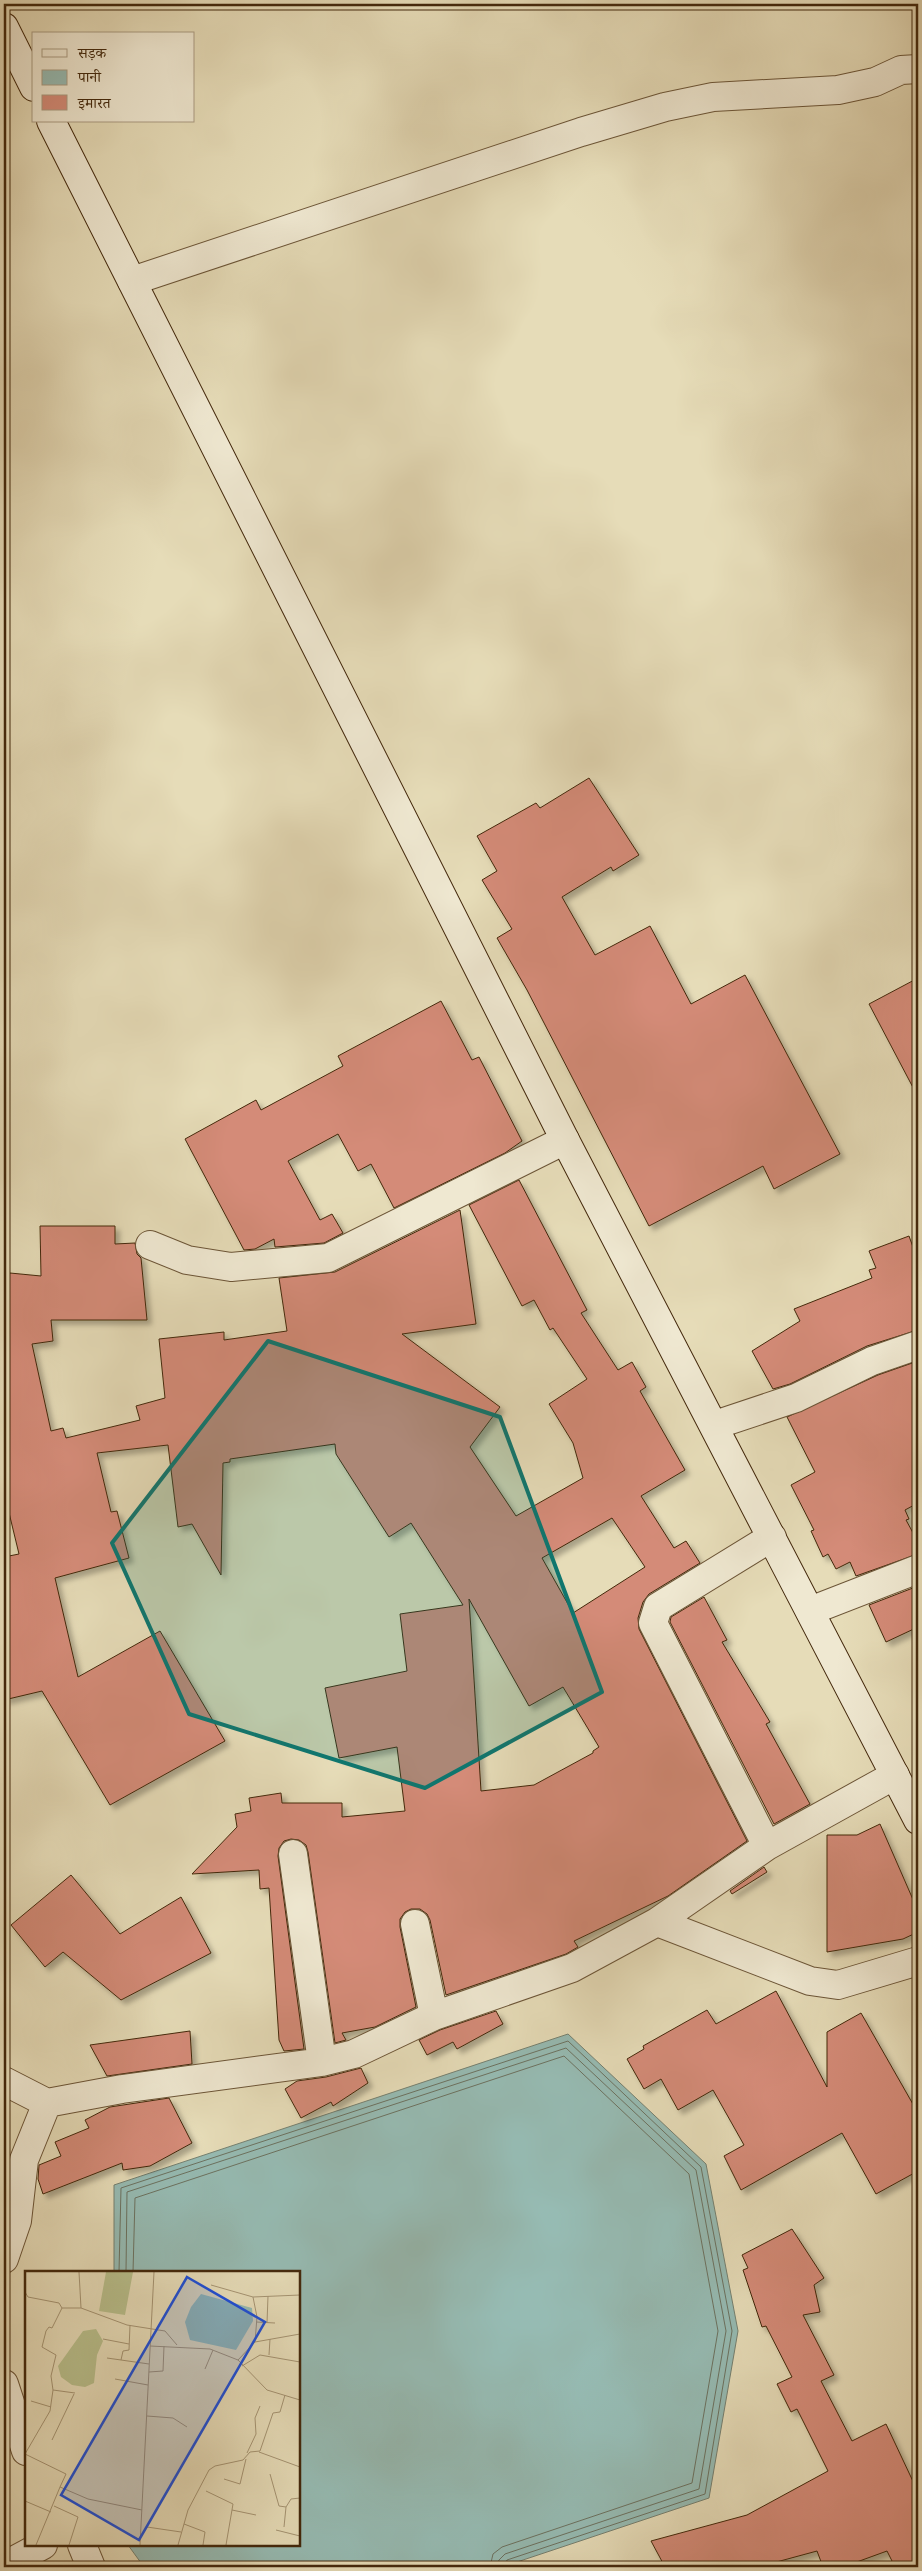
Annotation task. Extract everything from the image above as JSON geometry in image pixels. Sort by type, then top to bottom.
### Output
[{"type":"street","points":[[4,28],[32,82]]},
{"type":"street","points":[[132,281],[582,132],[665,107],[713,96],[838,90],[875,82],[902,70],[918,69]]},
{"type":"street","points":[[52,122],[565,1140],[715,1425],[918,1820]]},
{"type":"street","points":[[150,1245],[187,1260],[231,1267],[328,1258],[565,1140]]},
{"type":"street","points":[[715,1425],[796,1398],[872,1361],[918,1345]]},
{"type":"street","points":[[767,1846],[653,1623],[658,1608],[772,1537]]},
{"type":"street","points":[[810,1611],[918,1569]]},
{"type":"street","points":[[4,2081],[47,2102],[122,2089],[322,2062],[354,2054],[434,2016],[572,1968],[656,1922],[767,1846],[895,1775]]},
{"type":"street","points":[[293,1854],[322,2062]]},
{"type":"street","points":[[656,1922],[783,1972],[838,1985],[918,1961]]},
{"type":"street","points":[[415,1924],[434,2016]]},
{"type":"street","points":[[4,2259],[17,2221],[24,2160],[47,2102]]},
{"type":"street","points":[[4,2384],[25,2448]]},
{"type":"street","points":[[4,2566],[41,2546]]},
{"type":"street","points":[[82,2546],[91,2567]]},
{"type":"highlighted area","points":[[268,1341],[500,1417],[602,1692],[425,1788],[189,1714],[112,1543]]},
{"type":"water","points":[[568,2034],[706,2164],[738,2331],[709,2498],[502,2567],[144,2567],[129,2546],[300,2546],[300,2271],[114,2271],[114,2185]]},
{"type":"building","points":[[589,778],[639,855],[613,871],[611,867],[562,897],[595,955],[650,926],[691,1004],[745,975],[840,1154],[774,1189],[763,1166],[649,1226],[527,990],[497,938],[512,929],[482,880],[497,871],[477,836],[536,803],[540,808]]},
{"type":"building","points":[[918,978],[918,1097],[869,1004]]},
{"type":"building","points":[[441,1001],[472,1060],[479,1057],[522,1141],[505,1153],[394,1208],[371,1164],[358,1171],[338,1134],[288,1161],[320,1220],[332,1214],[343,1233],[324,1243],[275,1247],[274,1239],[255,1249],[244,1250],[185,1139],[256,1100],[261,1110],[343,1066],[338,1056]]},
{"type":"building","points":[[519,1180],[587,1310],[581,1313],[618,1370],[632,1362],[646,1387],[640,1391],[685,1470],[641,1496],[674,1548],[686,1541],[700,1563],[649,1594],[643,1602],[638,1618],[639,1629],[747,1841],[668,1896],[574,1941],[578,1947],[566,1954],[446,1995],[430,1920],[427,1914],[420,1909],[411,1909],[405,1912],[400,1919],[400,1927],[416,2007],[375,2027],[342,2033],[346,2040],[335,2043],[308,1852],[306,1845],[299,1840],[291,1839],[284,1841],[279,1848],[278,1856],[304,2049],[284,2051],[279,2040],[269,1888],[260,1889],[259,1870],[192,1874],[237,1827],[235,1814],[251,1811],[249,1798],[281,1793],[282,1803],[342,1803],[342,1817],[405,1811],[397,1747],[339,1758],[325,1688],[407,1671],[400,1614],[463,1605],[411,1523],[389,1537],[336,1454],[335,1444],[230,1459],[230,1462],[223,1463],[221,1575],[192,1524],[178,1527],[168,1445],[97,1453],[111,1512],[117,1511],[129,1558],[55,1578],[78,1677],[160,1631],[225,1741],[110,1805],[42,1691],[4,1700],[4,1557],[19,1554],[4,1492],[4,1277],[9,1276],[10,1273],[41,1276],[40,1226],[115,1226],[115,1244],[135,1243],[137,1254],[141,1258],[147,1320],[51,1320],[53,1341],[32,1344],[51,1431],[63,1428],[66,1438],[140,1420],[136,1406],[165,1398],[159,1339],[224,1332],[224,1340],[287,1331],[279,1278],[335,1272],[460,1210],[476,1324],[402,1334],[500,1407],[470,1447],[516,1516],[583,1478],[573,1443],[549,1404],[587,1379],[553,1328],[550,1330],[534,1300],[522,1306],[469,1205]],"holes":[[[612,1518],[645,1567],[573,1613],[542,1558]],[[469,1599],[529,1706],[563,1687],[599,1747],[593,1753],[534,1785],[481,1791]]]},
{"type":"building","points":[[909,1236],[918,1261],[918,1330],[867,1346],[790,1384],[773,1389],[752,1351],[800,1321],[794,1309],[872,1278],[869,1270],[876,1268],[869,1251]]},
{"type":"building","points":[[918,1361],[918,1503],[905,1510],[909,1519],[906,1520],[918,1542],[918,1554],[856,1576],[850,1562],[836,1569],[828,1554],[823,1557],[811,1531],[814,1530],[791,1485],[815,1472],[787,1417],[878,1375]]},
{"type":"building","points":[[918,1586],[918,1627],[886,1642],[869,1605]]},
{"type":"building","points":[[704,1597],[727,1640],[722,1642],[770,1722],[766,1724],[810,1804],[774,1824],[670,1622],[671,1617]]},
{"type":"building","points":[[880,1824],[918,1911],[918,1932],[903,1939],[827,1952],[827,1835],[857,1835]]},
{"type":"building","points":[[764,1867],[767,1872],[732,1894],[730,1891]]},
{"type":"building","points":[[71,1875],[120,1934],[181,1897],[211,1953],[121,2000],[63,1952],[45,1967],[11,1925]]},
{"type":"building","points":[[776,1991],[827,2087],[827,2032],[861,2013],[918,2113],[918,2171],[876,2194],[842,2133],[741,2190],[724,2156],[744,2145],[713,2090],[678,2110],[661,2079],[644,2089],[627,2059],[644,2049],[643,2046],[707,2010],[716,2024]]},
{"type":"building","points":[[496,2011],[503,2024],[457,2049],[453,2042],[427,2055],[419,2040],[440,2030]]},
{"type":"building","points":[[190,2031],[192,2064],[107,2076],[90,2045]]},
{"type":"building","points":[[361,2068],[368,2083],[333,2106],[331,2102],[301,2118],[285,2089],[297,2081],[326,2077]]},
{"type":"building","points":[[169,2098],[192,2143],[150,2166],[123,2170],[122,2163],[43,2194],[38,2179],[39,2165],[61,2156],[55,2142],[89,2128],[85,2120],[110,2107]]},
{"type":"building","points":[[792,2229],[824,2278],[814,2285],[820,2312],[803,2315],[834,2375],[821,2381],[852,2441],[886,2424],[918,2492],[918,2567],[895,2567],[887,2551],[843,2567],[823,2567],[817,2551],[758,2567],[665,2567],[651,2541],[747,2515],[828,2471],[797,2409],[791,2412],[777,2384],[792,2377],[766,2326],[762,2327],[743,2270],[748,2268],[742,2255]]}]
